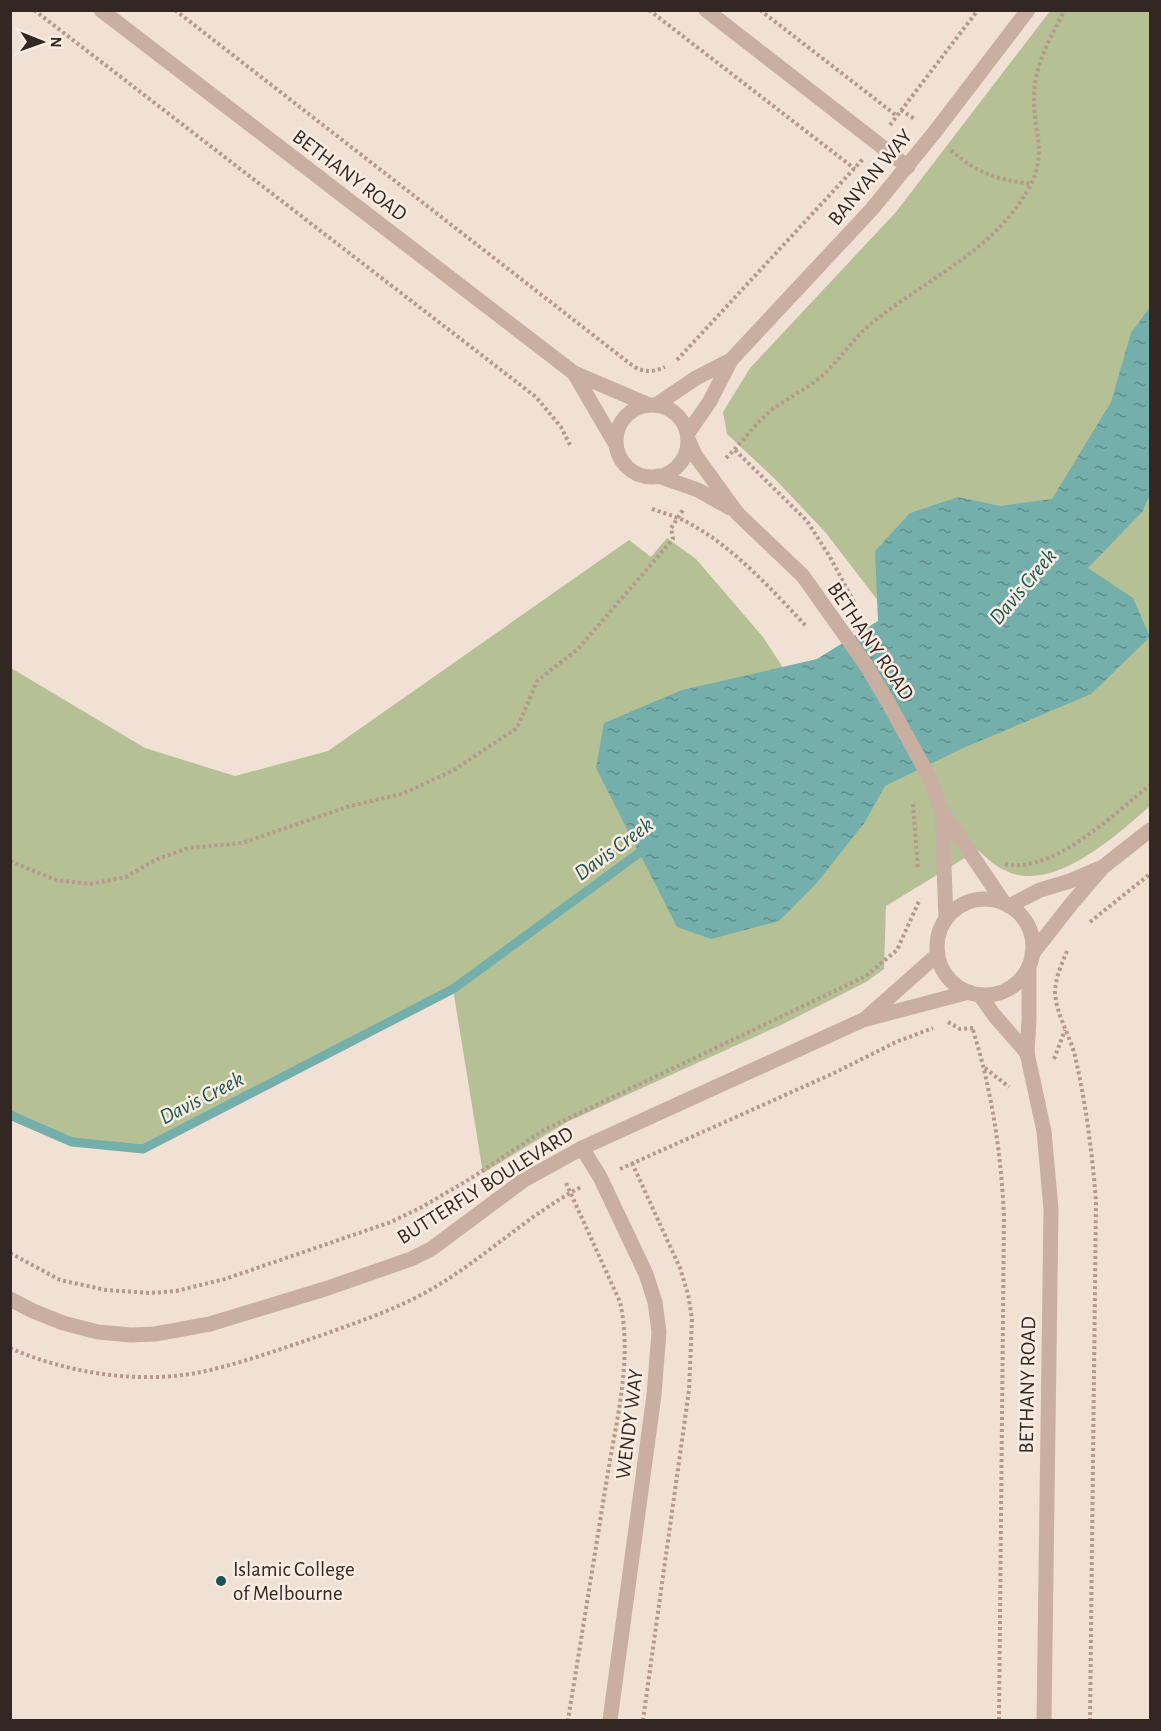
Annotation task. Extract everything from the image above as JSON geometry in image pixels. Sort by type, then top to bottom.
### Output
[{"type":"street","name":"BETHANY ROAD","points":[[102,10],[574,373],[652,405]]},
{"type":"street","points":[[706,10],[908,167]]},
{"type":"street","name":"BANYAN WAY","points":[[688,436],[710,401],[731,360],[842,243],[908,167],[1028,10]]},
{"type":"street","name":"BANYAN WAY","points":[[652,405],[731,360]]},
{"type":"street","name":"BETHANY ROAD","points":[[574,373],[616,445]]},
{"type":"street","points":[[652,405],[667,408],[677,415],[688,436],[683,459],[668,473],[658,477],[635,473],[626,466],[616,445],[621,422],[628,413],[638,407],[652,405]]},
{"type":"street","name":"BETHANY ROAD","points":[[688,436],[695,455],[737,513],[803,576],[866,665],[928,775],[942,812],[1006,904],[1020,914],[1028,926],[1032,940],[1027,1053],[1044,1131],[1050,1209],[1044,1720]]},
{"type":"street","name":"BETHANY ROAD","points":[[658,477],[698,490],[737,513]]},
{"type":"street","name":"BETHANY ROAD","points":[[942,812],[946,918],[940,930],[938,954],[945,973],[951,981],[974,993],[1027,1053]]},
{"type":"street","points":[[974,993],[995,994],[1021,979],[1030,960],[1072,903],[1103,867],[1150,830]]},
{"type":"street","points":[[946,918],[957,907],[972,900],[988,899],[1006,904],[1103,867]]},
{"type":"street","name":"BUTTERFLY BOULEVARD","points":[[864,1020],[938,954]]},
{"type":"street","name":"BUTTERFLY BOULEVARD","points":[[10,1299],[63,1323],[98,1332],[131,1335],[155,1334],[210,1324],[327,1288],[411,1259],[447,1239],[524,1180],[582,1148],[864,1020],[974,993]]},
{"type":"street","name":"WENDY WAY","points":[[582,1148],[600,1177],[646,1274],[655,1302],[659,1332],[654,1395],[610,1720]]},
{"type":"path","points":[[34,10],[536,397],[561,427],[571,447]]},
{"type":"path","points":[[175,10],[640,371],[656,371],[673,364],[855,169],[978,10]]},
{"type":"path","points":[[649,10],[855,169]]},
{"type":"path","points":[[760,10],[897,116]]},
{"type":"path","points":[[709,475],[735,450],[750,430],[773,409],[820,377],[840,359],[856,337],[872,323],[958,264],[1016,209],[1040,164],[1034,104],[1038,69],[1045,48],[1065,10]]},
{"type":"path","points":[[901,110],[934,133],[980,172],[1001,179],[1031,184]]},
{"type":"path","points":[[735,450],[807,521],[830,557],[860,614]]},
{"type":"path","points":[[10,861],[56,880],[90,885],[126,877],[155,860],[188,848],[242,843],[350,806],[402,794],[454,770],[517,728],[537,681],[578,649],[673,538],[671,528],[698,490]]},
{"type":"path","points":[[652,509],[687,522],[723,547],[747,567],[811,631]]},
{"type":"path","points":[[981,871],[1002,864],[1026,865],[1046,858],[1095,830],[1150,785]]},
{"type":"path","points":[[912,801],[919,877]]},
{"type":"path","points":[[1087,924],[1150,874]]},
{"type":"path","points":[[10,1253],[60,1280],[106,1290],[150,1293],[193,1288],[225,1279],[392,1222],[473,1177],[544,1130],[866,976],[897,950],[921,899],[945,879]]},
{"type":"path","points":[[920,888],[921,899]]},
{"type":"path","points":[[1068,947],[1060,967],[1055,990],[1057,1003],[1074,1053],[1088,1124],[1096,1201],[1090,1720]]},
{"type":"path","points":[[973,1029],[985,1068],[1002,1168],[1004,1216],[999,1720]]},
{"type":"path","points":[[568,1720],[626,1345],[620,1302],[571,1192]]},
{"type":"green space","points":[[1050,11],[1150,11],[1150,806],[1082,859],[1043,875],[1023,876],[1004,870],[978,850],[886,906],[884,969],[866,982],[781,1025],[567,1122],[483,1173],[453,989],[143,1149],[72,1142],[11,1115],[11,668],[145,748],[235,776],[328,751],[629,540],[651,557],[667,538],[696,559],[763,637],[832,743],[892,619],[826,533],[776,480],[727,434],[723,412],[750,368],[896,212]]},
{"type":"water","points":[[1150,307],[1150,494],[1143,511],[1088,568],[1133,598],[1150,637],[1091,694],[961,749],[885,786],[865,822],[816,884],[779,921],[711,939],[677,927],[596,768],[604,723],[682,690],[817,659],[878,621],[875,551],[910,513],[958,497],[1000,506],[1052,499],[1111,402],[1131,333]]},
{"type":"waterway","name":"Davis Creek","points":[[10,1115],[72,1142],[143,1149],[453,989],[650,845]]},
{"type":"place","name":"Islamic College of Melbourne","points":[[221,1581]]}]
